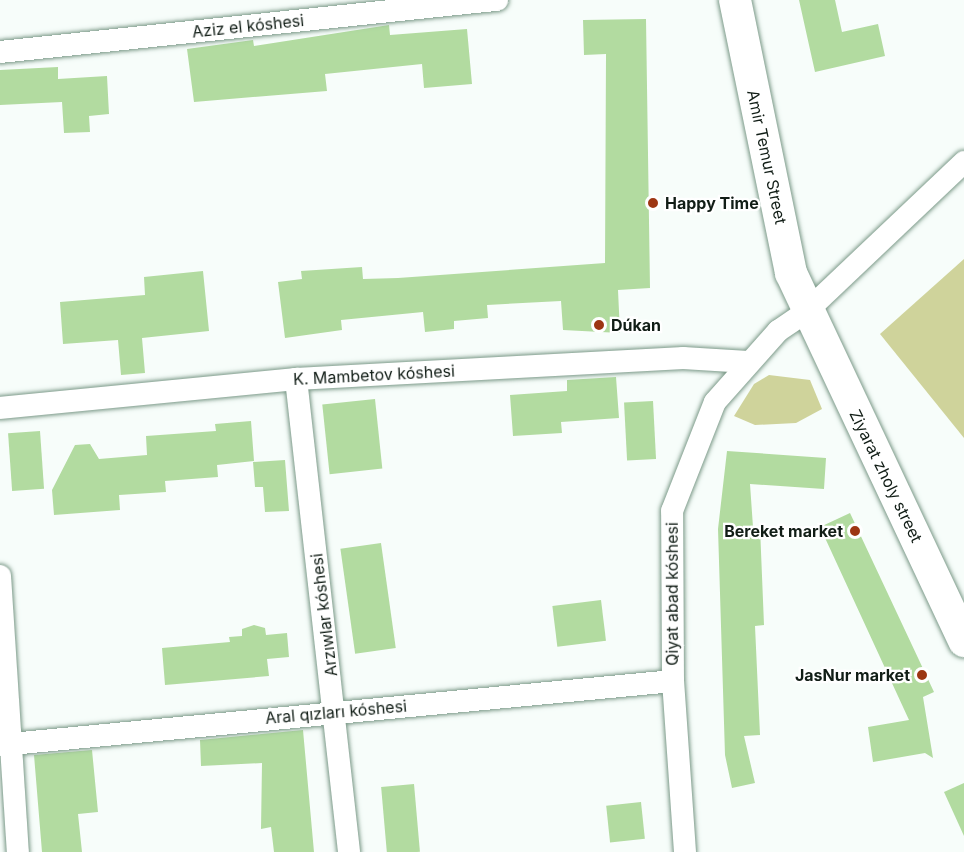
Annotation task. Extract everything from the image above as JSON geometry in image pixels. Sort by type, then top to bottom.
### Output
[{"type":"street","name":"Aziz el kóshesi","points":[[0,52],[497,0]]},
{"type":"street","name":"Amir Temur Street","points":[[735,0],[791,273],[806,312]]},
{"type":"street","name":"Qiyat abad kóshesi","points":[[685,852],[673,681],[672,511],[715,402],[748,362],[806,312],[964,162]]},
{"type":"street","name":"Ziyarat zholy street","points":[[806,312],[964,641]]},
{"type":"street","name":"K. Mambetov kóshesi","points":[[0,408],[296,379],[683,358],[748,362]]},
{"type":"street","name":"Arzıwlar kóshesi","points":[[296,379],[349,852]]},
{"type":"street","points":[[0,576],[5,745],[18,852]]},
{"type":"street","name":"Aral qızları kóshesi","points":[[5,745],[673,681]]},
{"type":"green space","points":[[964,259],[964,438],[880,334]]},
{"type":"green space","points":[[769,375],[810,380],[822,409],[796,423],[755,425],[734,416],[754,384]]},
{"type":"building","points":[[799,0],[835,0],[842,32],[878,24],[885,56],[815,72]]},
{"type":"building","points":[[646,19],[650,288],[618,290],[620,333],[563,330],[561,301],[487,305],[488,318],[454,321],[454,329],[425,332],[423,312],[341,320],[342,330],[285,338],[278,282],[302,279],[301,271],[362,267],[363,279],[605,263],[606,54],[584,55],[583,20]]},
{"type":"building","points":[[389,25],[390,35],[467,29],[472,84],[424,88],[422,64],[325,74],[327,91],[194,102],[187,49],[253,40],[254,46]]},
{"type":"building","points":[[58,67],[58,79],[107,76],[109,114],[89,116],[90,132],[64,133],[62,102],[0,105],[0,70]]},
{"type":"building","points":[[203,271],[209,331],[142,338],[145,373],[121,375],[118,340],[63,344],[60,302],[145,295],[144,277]]},
{"type":"building","points":[[616,377],[619,418],[561,422],[562,433],[513,436],[510,395],[567,391],[567,380]]},
{"type":"building","points":[[375,399],[382,469],[330,474],[322,405]]},
{"type":"building","points":[[653,401],[656,459],[627,460],[624,403]]},
{"type":"building","points":[[251,421],[254,461],[217,465],[218,477],[165,481],[166,492],[119,495],[120,510],[54,515],[52,490],[75,445],[90,444],[99,459],[147,455],[146,436],[216,431],[215,424]]},
{"type":"building","points":[[40,431],[44,489],[12,491],[8,433]]},
{"type":"building","points":[[727,451],[826,458],[824,489],[750,484],[753,527],[760,527],[764,625],[755,626],[760,735],[744,736],[755,783],[732,788],[725,755],[718,529]]},
{"type":"building","points":[[285,460],[289,511],[265,512],[263,487],[255,487],[253,462]]},
{"type":"building","points":[[850,513],[934,692],[923,697],[933,758],[925,753],[873,762],[868,727],[909,720],[820,527]]},
{"type":"building","points":[[381,543],[396,648],[355,654],[340,549]]},
{"type":"building","points":[[601,600],[606,641],[557,647],[552,606]]},
{"type":"building","points":[[254,625],[265,628],[266,635],[287,633],[289,657],[267,659],[269,676],[165,685],[162,648],[230,642],[229,637],[242,636],[242,629]]},
{"type":"building","points":[[303,730],[314,852],[274,852],[271,827],[261,829],[262,763],[201,766],[200,740]]},
{"type":"building","points":[[92,750],[98,812],[78,814],[82,852],[42,852],[34,755]]},
{"type":"building","points":[[964,783],[964,836],[944,792]]},
{"type":"building","points":[[414,784],[420,852],[387,852],[381,787]]},
{"type":"building","points":[[641,802],[645,839],[610,842],[606,806]]},
{"type":"place","name":"Happy Time","points":[[653,203]]},
{"type":"place","name":"Dúkan","points":[[599,325]]},
{"type":"place","name":"Bereket market","points":[[855,531]]},
{"type":"place","name":"JasNur market","points":[[922,675]]}]
